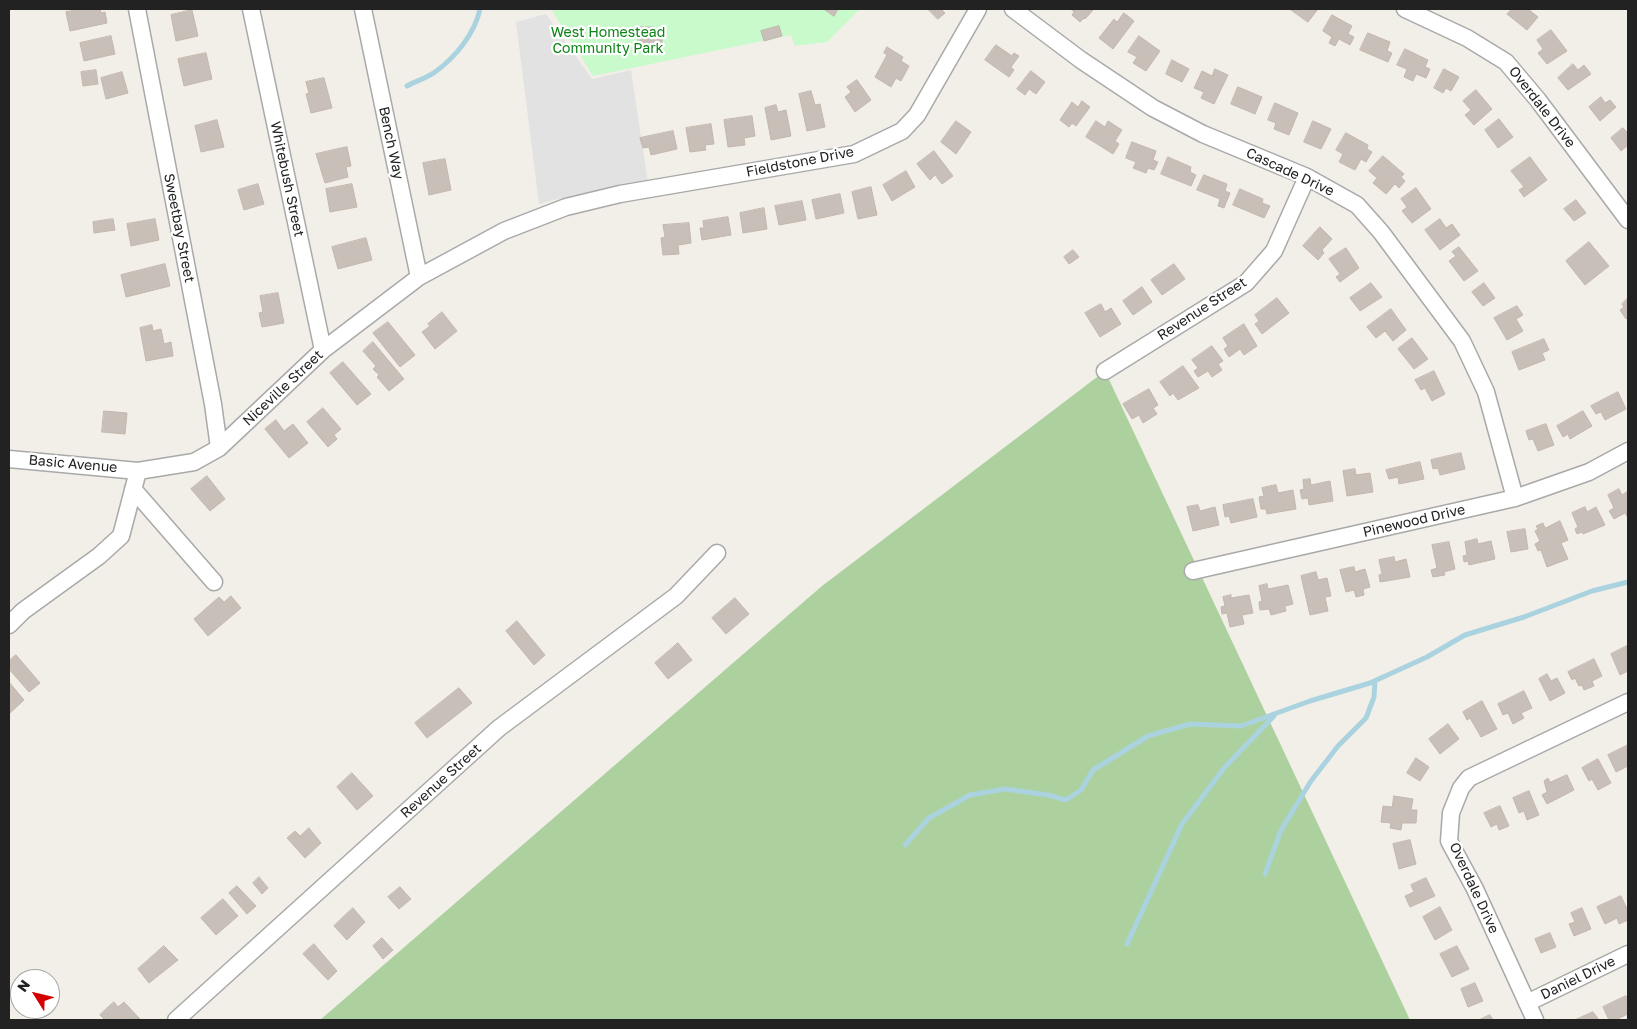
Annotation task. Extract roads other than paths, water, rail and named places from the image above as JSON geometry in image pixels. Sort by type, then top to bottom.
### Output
[{"type":"street","name":"Sweetbay Street","points":[[137,9],[213,404],[219,448]]},
{"type":"street","name":"Whitebush Street","points":[[251,9],[323,350]]},
{"type":"street","name":"Bench Way","points":[[363,9],[419,277]]},
{"type":"street","name":"Fieldstone Drive","points":[[611,197],[854,154],[902,131],[917,115],[978,9]]},
{"type":"street","name":"Cascade Drive","points":[[1013,9],[1081,60],[1153,108],[1203,134],[1307,177],[1356,205],[1381,232],[1462,341],[1486,392],[1515,498]]},
{"type":"street","name":"Overdale Drive","points":[[1406,9],[1467,38],[1506,62],[1538,100],[1628,220]]},
{"type":"street","name":"Revenue Street","points":[[1105,371],[1246,283],[1274,251],[1307,177]]},
{"type":"street","name":"Niceville Street","points":[[138,471],[194,462],[219,448],[323,350],[419,277],[504,231],[566,207],[611,197]]},
{"type":"street","name":"Pinewood Drive","points":[[1194,571],[1515,498],[1589,472],[1628,451]]},
{"type":"street","name":"Basic Avenue","points":[[9,458],[138,471]]},
{"type":"street","points":[[9,625],[23,611],[99,556],[121,536],[138,471]]},
{"type":"street","points":[[133,489],[214,582]]},
{"type":"street","name":"Revenue Street","points":[[176,1020],[499,728],[676,596],[716,553]]},
{"type":"street","name":"Overdale Drive","points":[[1535,1020],[1475,889],[1449,841],[1451,813],[1461,788],[1469,778],[1628,702]]},
{"type":"street","name":"Daniel Drive","points":[[1527,1003],[1628,954]]},
{"type":"waterway","points":[[407,86],[432,74],[457,52],[474,27],[480,9]]},
{"type":"waterway","points":[[905,845],[929,818],[970,795],[1005,789],[1048,795],[1066,800],[1081,790],[1093,770],[1148,736],[1190,724],[1241,726],[1310,701],[1370,683],[1427,657],[1465,635],[1524,617],[1592,591],[1628,582]]},
{"type":"waterway","points":[[1265,874],[1281,830],[1311,781],[1338,746],[1366,718],[1374,697],[1375,681]]},
{"type":"waterway","points":[[1127,944],[1182,824],[1224,768],[1274,716]]},
{"type":"park label","name":"West Homestead Community Park","points":[[608,42]]}]
